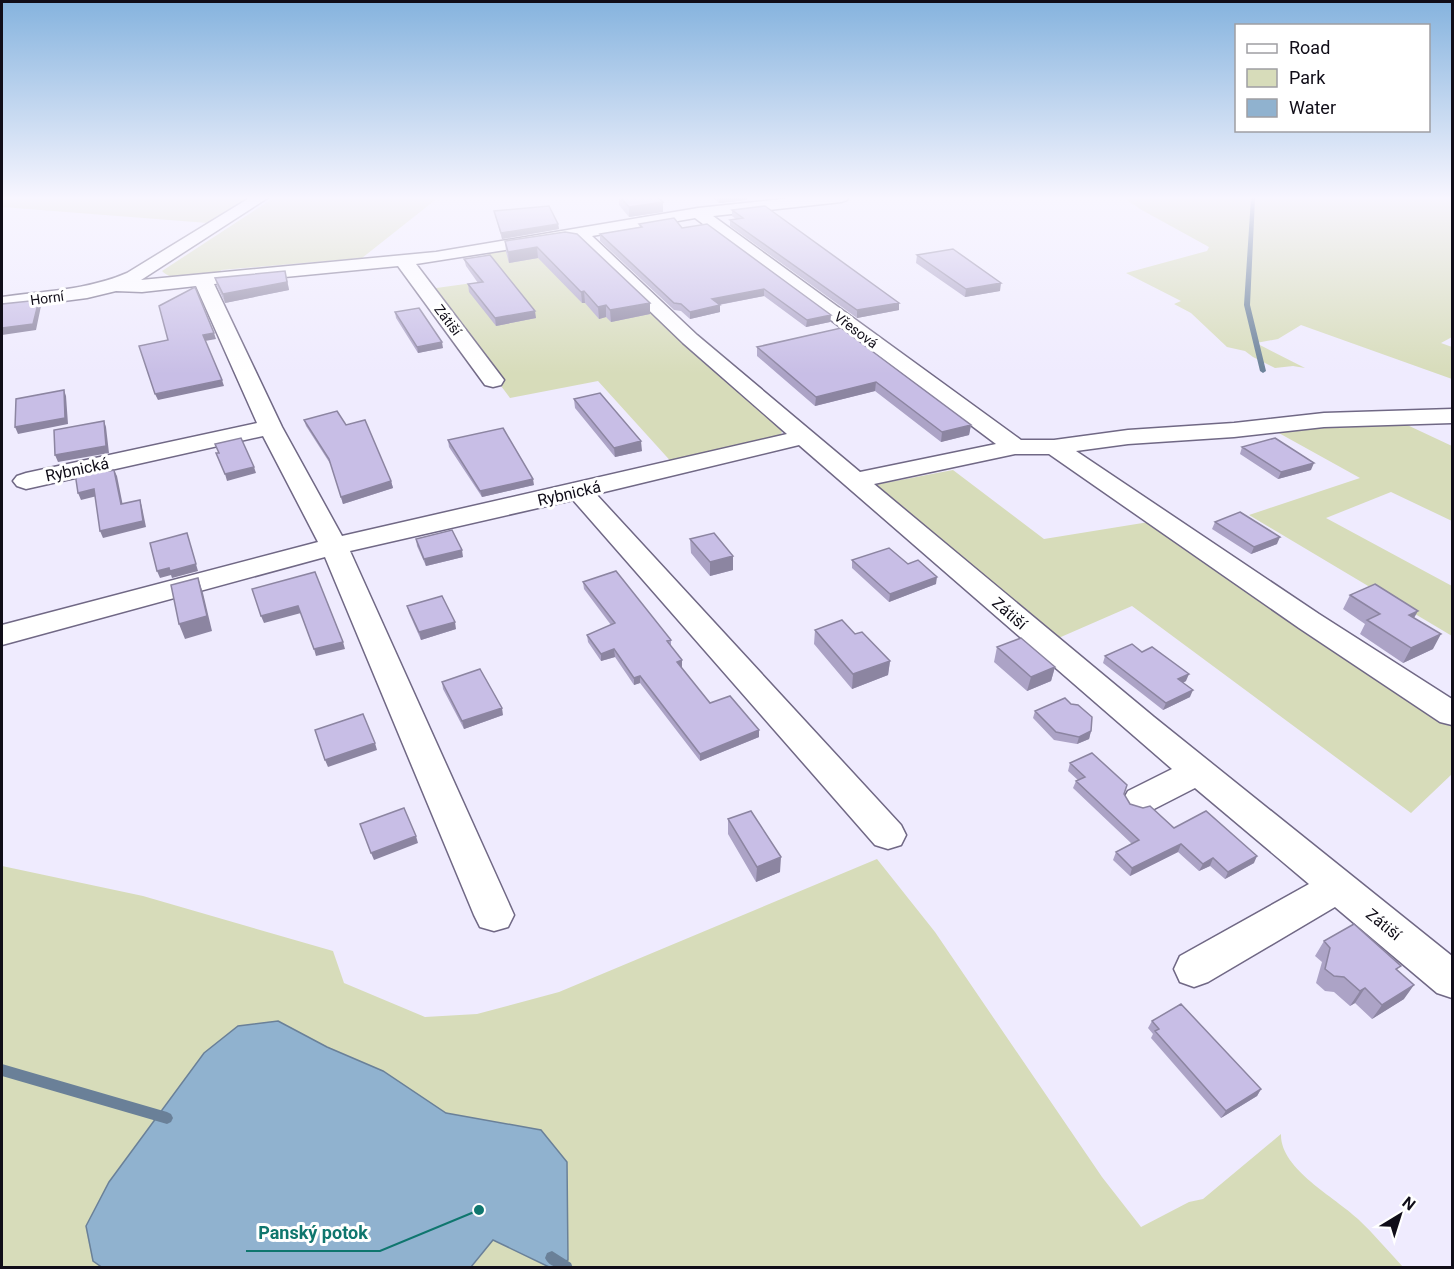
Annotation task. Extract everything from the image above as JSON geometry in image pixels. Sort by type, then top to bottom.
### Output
[{"type":"street","points":[[116,285],[167,256]]},
{"type":"street","name":"Horní","points":[[2,303],[87,292],[116,285],[142,286],[434,256]]},
{"type":"street","name":"Zátiší","points":[[603,256],[690,339],[804,437],[1198,771],[1452,980]]},
{"type":"street","name":"Vřesová","points":[[757,256],[1015,447]]},
{"type":"street","name":"Zátiší","points":[[403,260],[493,380]]},
{"type":"street","points":[[203,280],[270,427],[334,546],[494,915]]},
{"type":"street","points":[[855,480],[1015,447],[1054,447],[1128,437],[1234,430],[1324,420],[1452,416]]},
{"type":"street","points":[[1409,418],[1452,439]]},
{"type":"street","name":"Rybnická","points":[[26,481],[270,427]]},
{"type":"street","name":"Rybnická","points":[[2,635],[334,546],[579,492],[804,437]]},
{"type":"street","points":[[1054,447],[1309,621],[1452,714]]},
{"type":"street","points":[[579,492],[888,835]]},
{"type":"street","points":[[1141,800],[1198,771]]},
{"type":"street","points":[[1194,969],[1338,886]]},
{"type":"green space","points":[[185,256],[364,256],[221,270],[220,273],[189,278],[174,277],[162,271]]},
{"type":"green space","points":[[489,256],[600,256],[783,427],[781,435],[763,444],[675,466],[598,381],[510,398],[429,289],[509,278]]},
{"type":"green space","points":[[1188,256],[1452,256],[1452,337],[1441,343],[1452,347],[1452,379],[1301,325],[1278,339],[1256,343],[1305,368],[1293,366],[1275,368],[1245,351],[1227,347],[1191,313],[1174,304],[1181,301],[1126,273]]},
{"type":"green space","points":[[1369,424],[1405,424],[1452,446],[1452,521],[1391,492],[1326,518],[1452,586],[1452,636],[1249,515],[1360,478],[1277,432]]},
{"type":"green space","points":[[953,470],[1044,539],[1155,521],[1452,721],[1452,774],[1411,813],[1132,606],[1054,640],[869,486]]},
{"type":"green space","points":[[877,859],[935,932],[1102,1177],[1141,1227],[1189,1202],[1203,1199],[1281,1134],[1283,1147],[1289,1159],[1299,1170],[1358,1219],[1403,1267],[555,1267],[568,1260],[541,1130],[446,1113],[383,1071],[327,1047],[278,1021],[204,1053],[109,1182],[86,1226],[93,1261],[103,1267],[2,1267],[2,866],[143,896],[333,951],[344,983],[425,1017],[477,1014],[559,992]]},
{"type":"green space","points":[[493,1240],[549,1267],[471,1268]]},
{"type":"water","points":[[278,1021],[327,1047],[383,1071],[446,1113],[541,1130],[567,1162],[568,1260],[555,1267],[549,1267],[493,1240],[471,1267],[103,1268],[93,1261],[86,1226],[109,1182],[204,1053],[238,1026]]},
{"type":"building","points":[[491,256],[535,311],[495,318],[468,284],[483,282],[464,259]]},
{"type":"building","points":[[546,256],[601,256],[650,303],[610,310],[606,305],[598,307],[584,291],[581,292]]},
{"type":"building","points":[[624,256],[751,256],[831,315],[807,320],[764,289],[712,299],[720,305],[690,312],[681,304],[674,303]]},
{"type":"building","points":[[781,256],[834,256],[899,303],[857,310]]},
{"type":"building","points":[[919,256],[963,256],[1001,283],[966,289]]},
{"type":"building","points":[[285,271],[287,282],[223,294],[215,278]]},
{"type":"building","points":[[195,287],[214,333],[203,335],[222,380],[155,394],[139,346],[168,340],[159,306]]},
{"type":"building","points":[[39,300],[33,324],[2,328],[2,304]]},
{"type":"building","points":[[419,308],[442,342],[417,347],[395,312]]},
{"type":"building","points":[[841,328],[971,425],[942,432],[876,382],[816,397],[757,347]]},
{"type":"building","points":[[64,390],[65,418],[15,427],[16,399]]},
{"type":"building","points":[[600,393],[641,441],[614,448],[574,399]]},
{"type":"building","points":[[337,411],[346,425],[365,420],[391,481],[341,497],[329,459],[304,420]]},
{"type":"building","points":[[104,421],[106,446],[55,455],[54,430]]},
{"type":"building","points":[[503,428],[533,479],[480,491],[448,440]]},
{"type":"building","points":[[241,438],[254,467],[225,474],[216,453],[219,453],[215,444]]},
{"type":"building","points":[[1275,438],[1314,463],[1281,472],[1242,447]]},
{"type":"building","points":[[108,466],[109,471],[114,470],[121,504],[140,500],[143,521],[100,531],[94,489],[78,493],[75,473]]},
{"type":"building","points":[[1240,512],[1280,537],[1254,547],[1215,522]]},
{"type":"building","points":[[452,530],[462,550],[424,559],[416,539]]},
{"type":"building","points":[[187,533],[196,564],[170,571],[169,568],[157,571],[150,543]]},
{"type":"building","points":[[714,533],[733,556],[710,562],[690,539]]},
{"type":"building","points":[[889,548],[908,564],[918,560],[937,577],[890,594],[852,560]]},
{"type":"building","points":[[616,571],[671,640],[667,641],[682,660],[677,662],[710,703],[730,696],[759,730],[700,754],[640,676],[634,678],[614,649],[601,654],[587,635],[615,623],[583,582]]},
{"type":"building","points":[[315,572],[343,642],[314,649],[298,606],[261,616],[252,589]]},
{"type":"building","points":[[198,578],[207,616],[179,624],[171,585]]},
{"type":"building","points":[[1375,584],[1418,611],[1409,615],[1441,634],[1411,648],[1367,620],[1380,614],[1350,595]]},
{"type":"building","points":[[442,596],[455,622],[419,632],[407,606]]},
{"type":"building","points":[[842,620],[855,634],[862,632],[890,661],[853,674],[815,630]]},
{"type":"building","points":[[1021,638],[1055,667],[1031,677],[997,647]]},
{"type":"building","points":[[1132,644],[1142,652],[1152,647],[1189,674],[1178,679],[1193,690],[1166,703],[1105,656]]},
{"type":"building","points":[[480,669],[502,708],[462,721],[442,682]]},
{"type":"building","points":[[1065,698],[1092,717],[1091,731],[1079,737],[1056,732],[1035,711]]},
{"type":"building","points":[[363,714],[375,743],[325,760],[315,730]]},
{"type":"building","points":[[1092,753],[1127,785],[1124,794],[1130,804],[1143,808],[1150,806],[1174,828],[1206,811],[1257,856],[1228,872],[1213,858],[1203,864],[1181,844],[1132,868],[1116,852],[1139,840],[1076,781],[1085,777],[1070,763]]},
{"type":"building","points":[[404,808],[416,836],[371,853],[360,824]]},
{"type":"building","points":[[751,811],[781,857],[757,867],[728,819]]},
{"type":"building","points":[[1354,924],[1401,966],[1396,969],[1414,985],[1382,1005],[1365,988],[1360,991],[1344,977],[1334,976],[1325,969],[1330,948],[1324,941]]},
{"type":"building","points":[[1181,1004],[1261,1089],[1226,1111],[1155,1031],[1159,1029],[1152,1021]]},
{"type":"waterway","points":[[1250,256],[1247,305],[1263,371]]},
{"type":"waterway","points":[[2,1070],[167,1118]]},
{"type":"waterway","points":[[552,1258],[566,1268]]},
{"type":"place","name":"Panský potok","points":[[479,1210]]}]
